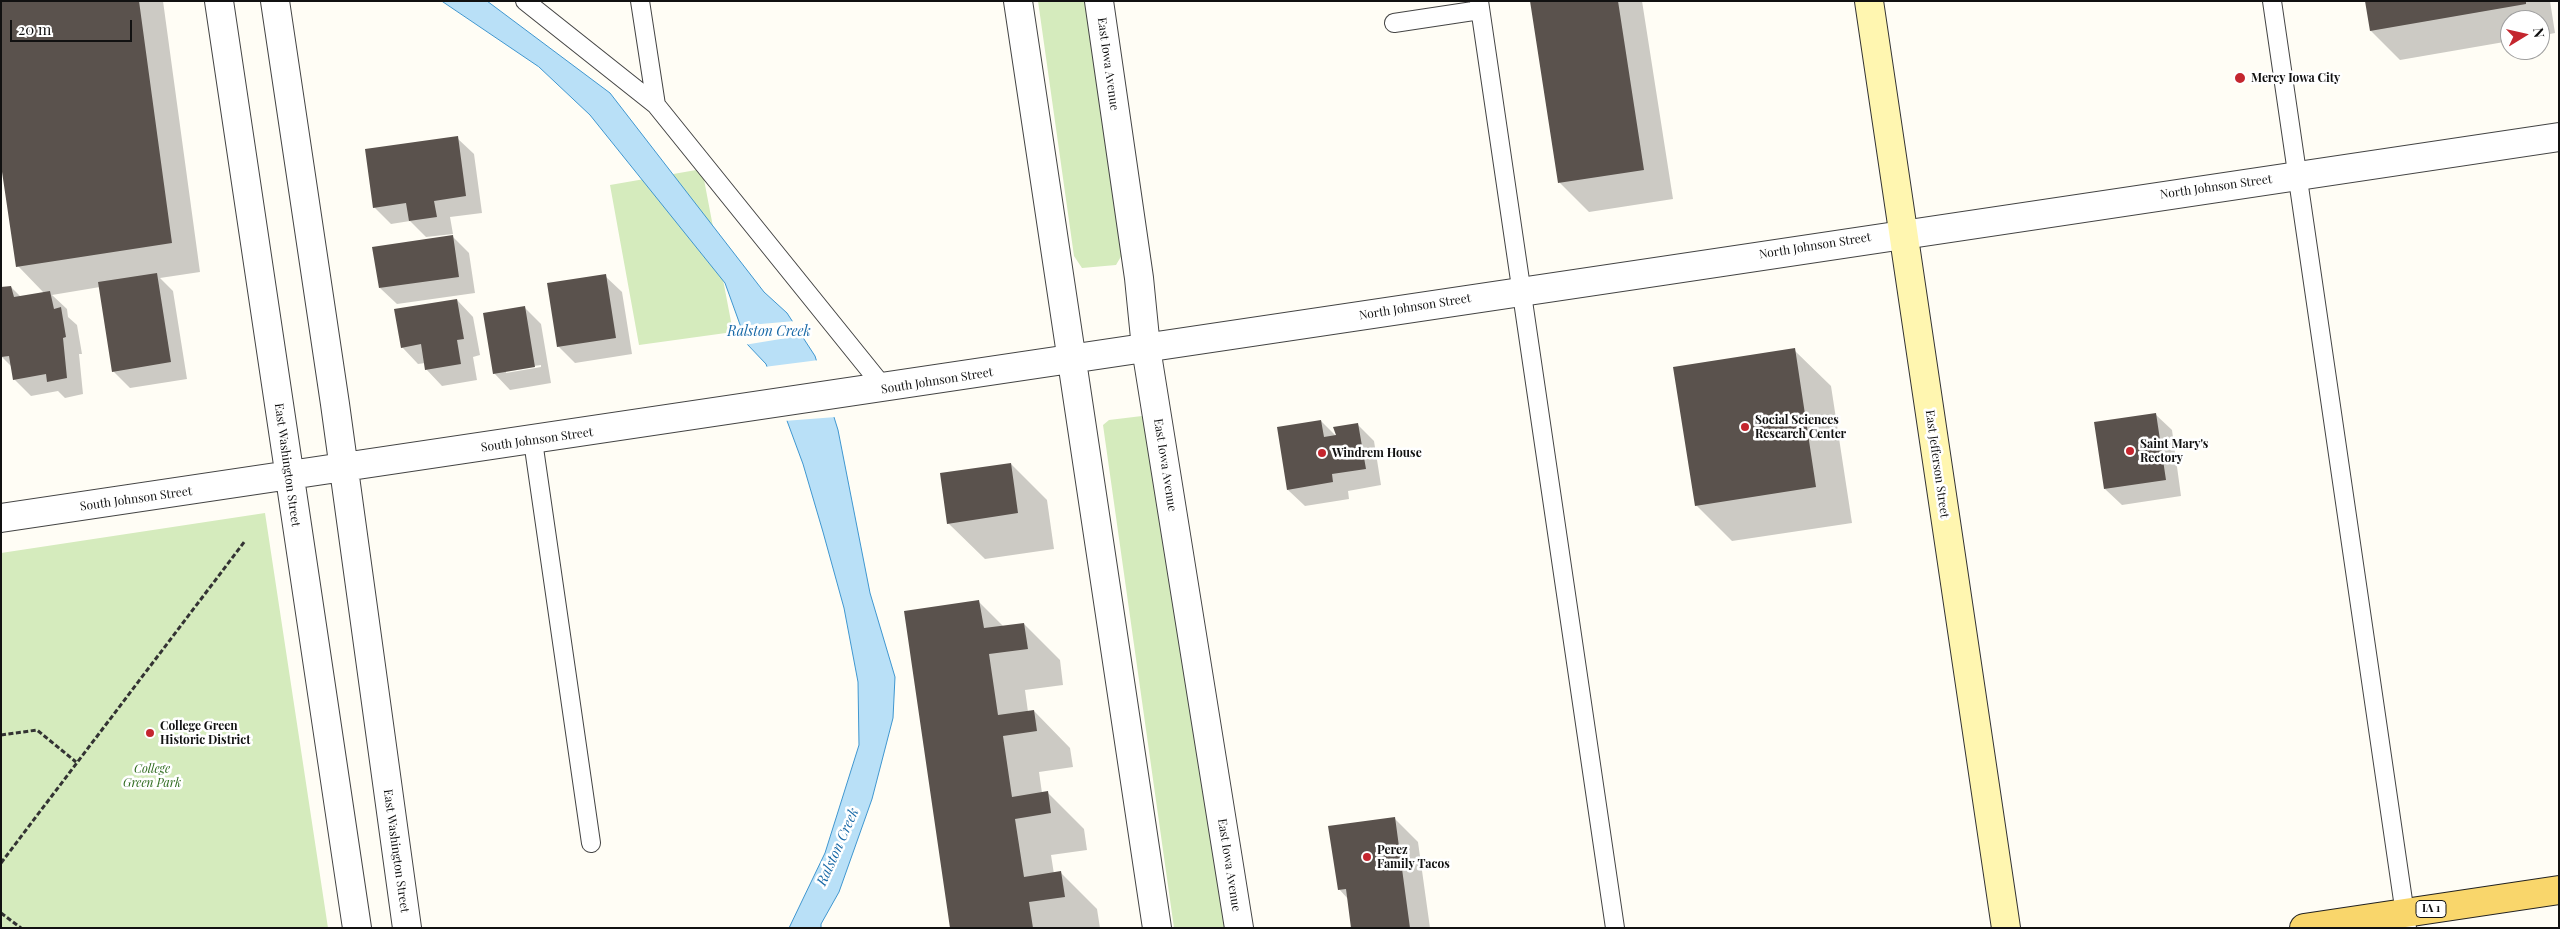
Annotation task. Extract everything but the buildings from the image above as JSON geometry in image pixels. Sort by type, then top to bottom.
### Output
[{"type":"main road","name":"East Jefferson Street","points":[[1869,1],[2006,928]]},
{"type":"main road","name":"IA 1","points":[[2304,928],[2406,920],[2559,890]]},
{"type":"street","name":"East Washington Street","points":[[219,1],[357,928]]},
{"type":"street","name":"East Washington Street","points":[[275,1],[407,928]]},
{"type":"street","points":[[1018,1],[1157,928]]},
{"type":"street","name":"East Iowa Avenue","points":[[1099,1],[1139,278],[1146,348],[1239,928]]},
{"type":"street","name":"North Johnson Street","points":[[1072,360],[1903,233],[2559,137]]},
{"type":"street","name":"South Johnson Street","points":[[1,518],[1072,360]]},
{"type":"lane","points":[[525,1],[656,105],[885,389]]},
{"type":"lane","points":[[640,1],[656,105]]},
{"type":"lane","points":[[2272,1],[2406,920]]},
{"type":"lane","points":[[1394,23],[1480,6],[1615,928]]},
{"type":"lane","points":[[533,440],[591,842]]},
{"type":"path","points":[[1,863],[245,541]]},
{"type":"path","points":[[1,735],[37,730],[76,762]]},
{"type":"path","points":[[1,913],[21,928]]},
{"type":"green space","points":[[1038,1],[1087,1],[1123,253],[1116,265],[1082,268],[1074,256]]},
{"type":"green space","points":[[702,169],[733,332],[639,345],[610,185]]},
{"type":"green space","points":[[1142,416],[1149,423],[1225,928],[1174,928],[1103,425],[1109,420]]},
{"type":"green space","name":"College Green Park","points":[[265,513],[328,928],[1,928],[1,553]]},
{"type":"water","name":"Ralston Creek","points":[[442,1],[487,1],[610,93],[764,292],[787,313],[815,356],[838,430],[870,593],[895,677],[893,718],[872,799],[839,892],[821,924],[821,928],[789,928],[825,853],[859,745],[858,682],[844,608],[823,532],[803,464],[766,364],[747,344],[725,283],[590,115],[539,67]]},
{"type":"pier","points":[[795,321],[805,335],[744,345],[738,326]]},
{"type":"pier","points":[[819,360],[836,417],[784,421],[764,367]]},
{"type":"place","name":"Mercy Iowa City","points":[[2240,78]]},
{"type":"place","name":"Social Sciences Research Center","points":[[1745,427]]},
{"type":"place","name":"Saint Mary's Rectory","points":[[2130,451]]},
{"type":"place","name":"Windrem House","points":[[1322,453]]},
{"type":"place","name":"College Green Historic District","points":[[150,733]]},
{"type":"place","name":"Perez Family Tacos","points":[[1367,857]]}]
